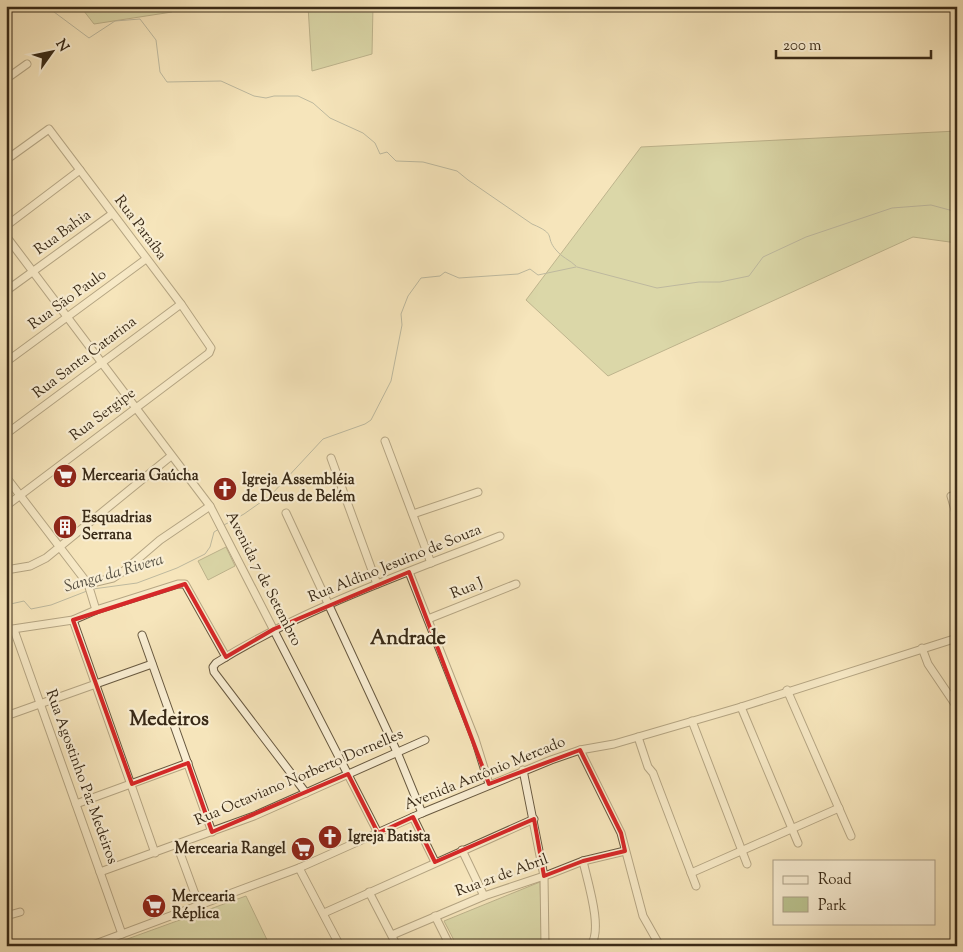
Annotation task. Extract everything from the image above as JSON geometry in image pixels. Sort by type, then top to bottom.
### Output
[{"type":"street","points":[[6,79],[27,64]]},
{"type":"street","name":"Rua Paraíba","points":[[6,160],[49,129],[209,343]]},
{"type":"street","points":[[6,226],[80,170]]},
{"type":"street","name":"Rua Bahia","points":[[6,291],[112,214]]},
{"type":"street","name":"Avenida 7 de Setembro","points":[[6,236],[210,506],[378,833]]},
{"type":"street","name":"Rua São Paulo","points":[[6,362],[146,260]]},
{"type":"street","name":"Rua Santa Catarina","points":[[6,434],[181,304]]},
{"type":"street","name":"Rua Sergipe","points":[[6,506],[209,353],[211,348],[209,343]]},
{"type":"street","points":[[385,442],[431,564]]},
{"type":"street","points":[[6,570],[30,566],[46,558],[171,456]]},
{"type":"street","points":[[331,458],[377,584]]},
{"type":"street","points":[[6,477],[88,586],[96,610]]},
{"type":"street","points":[[413,514],[478,492]]},
{"type":"street","points":[[951,496],[957,517]]},
{"type":"street","points":[[88,586],[113,578],[160,540],[210,506]]},
{"type":"street","points":[[286,513],[397,752],[422,813]]},
{"type":"street","name":"Rua Aldino Jesuino de Souza","points":[[226,657],[274,630],[329,605],[377,584],[500,536]]},
{"type":"street","points":[[409,572],[475,739],[489,784]]},
{"type":"street","points":[[10,630],[74,620],[96,610],[178,584],[185,584],[226,657],[216,663],[213,667],[214,672],[306,793]]},
{"type":"street","name":"Rua J","points":[[428,619],[516,584]]},
{"type":"street","points":[[84,616],[91,598]]},
{"type":"street","points":[[74,620],[155,853]]},
{"type":"street","name":"Rua Agostinho Paz Medeiros","points":[[10,630],[40,704],[122,934]]},
{"type":"street","points":[[142,636],[212,832]]},
{"type":"street","name":"Avenida Antônio Mercado","points":[[90,946],[299,868],[523,770],[580,750],[614,744],[741,707],[787,690],[957,638]]},
{"type":"street","points":[[922,648],[928,664],[957,707]]},
{"type":"street","points":[[6,716],[152,664]]},
{"type":"street","points":[[787,690],[852,836]]},
{"type":"street","points":[[741,707],[798,843]]},
{"type":"street","points":[[692,721],[747,864]]},
{"type":"street","points":[[638,737],[648,767],[653,773],[696,886]]},
{"type":"street","name":"Rua Octaviano Norberto Dornelles","points":[[100,872],[212,832],[425,740]]},
{"type":"street","points":[[580,750],[621,833],[643,916],[660,946]]},
{"type":"street","points":[[76,804],[188,763]]},
{"type":"street","points":[[523,770],[544,876],[546,946]]},
{"type":"street","points":[[691,873],[839,808]]},
{"type":"street","points":[[413,817],[435,862]]},
{"type":"street","points":[[324,913],[534,819]]},
{"type":"street","points":[[177,845],[199,905]]},
{"type":"street","points":[[462,850],[484,896]]},
{"type":"street","name":"Rua 21 de Abril","points":[[392,936],[484,896],[583,861],[625,851]]},
{"type":"street","points":[[583,861],[596,924],[596,936],[590,946]]},
{"type":"street","points":[[299,868],[340,946]]},
{"type":"street","points":[[369,892],[397,946]]},
{"type":"street","points":[[6,916],[20,912]]},
{"type":"street","points":[[435,916],[450,946]]},
{"type":"highlighted area","points":[[409,572],[489,784],[580,750],[621,833],[625,851],[583,861],[544,876],[534,819],[435,862],[413,817],[378,833],[348,774],[212,832],[188,763],[132,784],[73,620],[185,584],[226,657],[274,629]]},
{"type":"green space","points":[[80,6],[170,6],[172,12],[94,24]]},
{"type":"green space","points":[[308,6],[373,6],[372,54],[312,71]]},
{"type":"green space","points":[[957,131],[957,243],[913,237],[608,376],[526,300],[641,147]]},
{"type":"green space","points":[[226,547],[235,566],[208,580],[198,561]]},
{"type":"green space","points":[[540,882],[542,946],[457,946],[444,921]]},
{"type":"green space","points":[[246,896],[270,946],[108,946]]},
{"type":"waterway","points":[[46,6],[89,38],[115,21],[140,19],[156,40],[160,72],[167,82],[221,81],[254,96],[266,98],[298,96],[313,103],[330,118],[363,133],[375,143],[380,154],[387,152],[396,161],[423,162],[457,171],[532,224],[548,233],[558,252],[576,266]]},
{"type":"waterway","points":[[577,267],[657,288],[699,282],[720,282],[749,276],[763,257],[806,237],[892,208],[931,205],[957,212]]},
{"type":"waterway","name":"Sanga da Rivera","points":[[224,525],[271,495],[323,439],[365,424],[371,420],[391,381],[402,325],[401,314],[408,296],[421,278],[440,276],[445,272],[459,278],[518,274],[530,269],[538,275],[576,267]]},
{"type":"waterway","name":"Sanga da Rivera","points":[[93,589],[137,583],[177,568],[205,554],[210,547],[214,532],[219,529]]},
{"type":"waterway","name":"Sanga da Rivera","points":[[6,605],[24,601],[31,609],[51,605],[87,591]]},
{"type":"place","name":"Mercearia Gaúcha","points":[[65,476]]},
{"type":"place","name":"Igreja Assembléia de Deus de Belém","points":[[225,489]]},
{"type":"place","name":"Esquadrias Serrana","points":[[65,527]]},
{"type":"place","name":"Igreja Batista","points":[[330,837]]},
{"type":"place","name":"Mercearia Rangel","points":[[303,849]]},
{"type":"place","name":"Mercearia Réplica","points":[[154,906]]},
{"type":"district","name":"Andrade","points":[[408,639]]},
{"type":"district","name":"Medeiros","points":[[169,720]]}]
